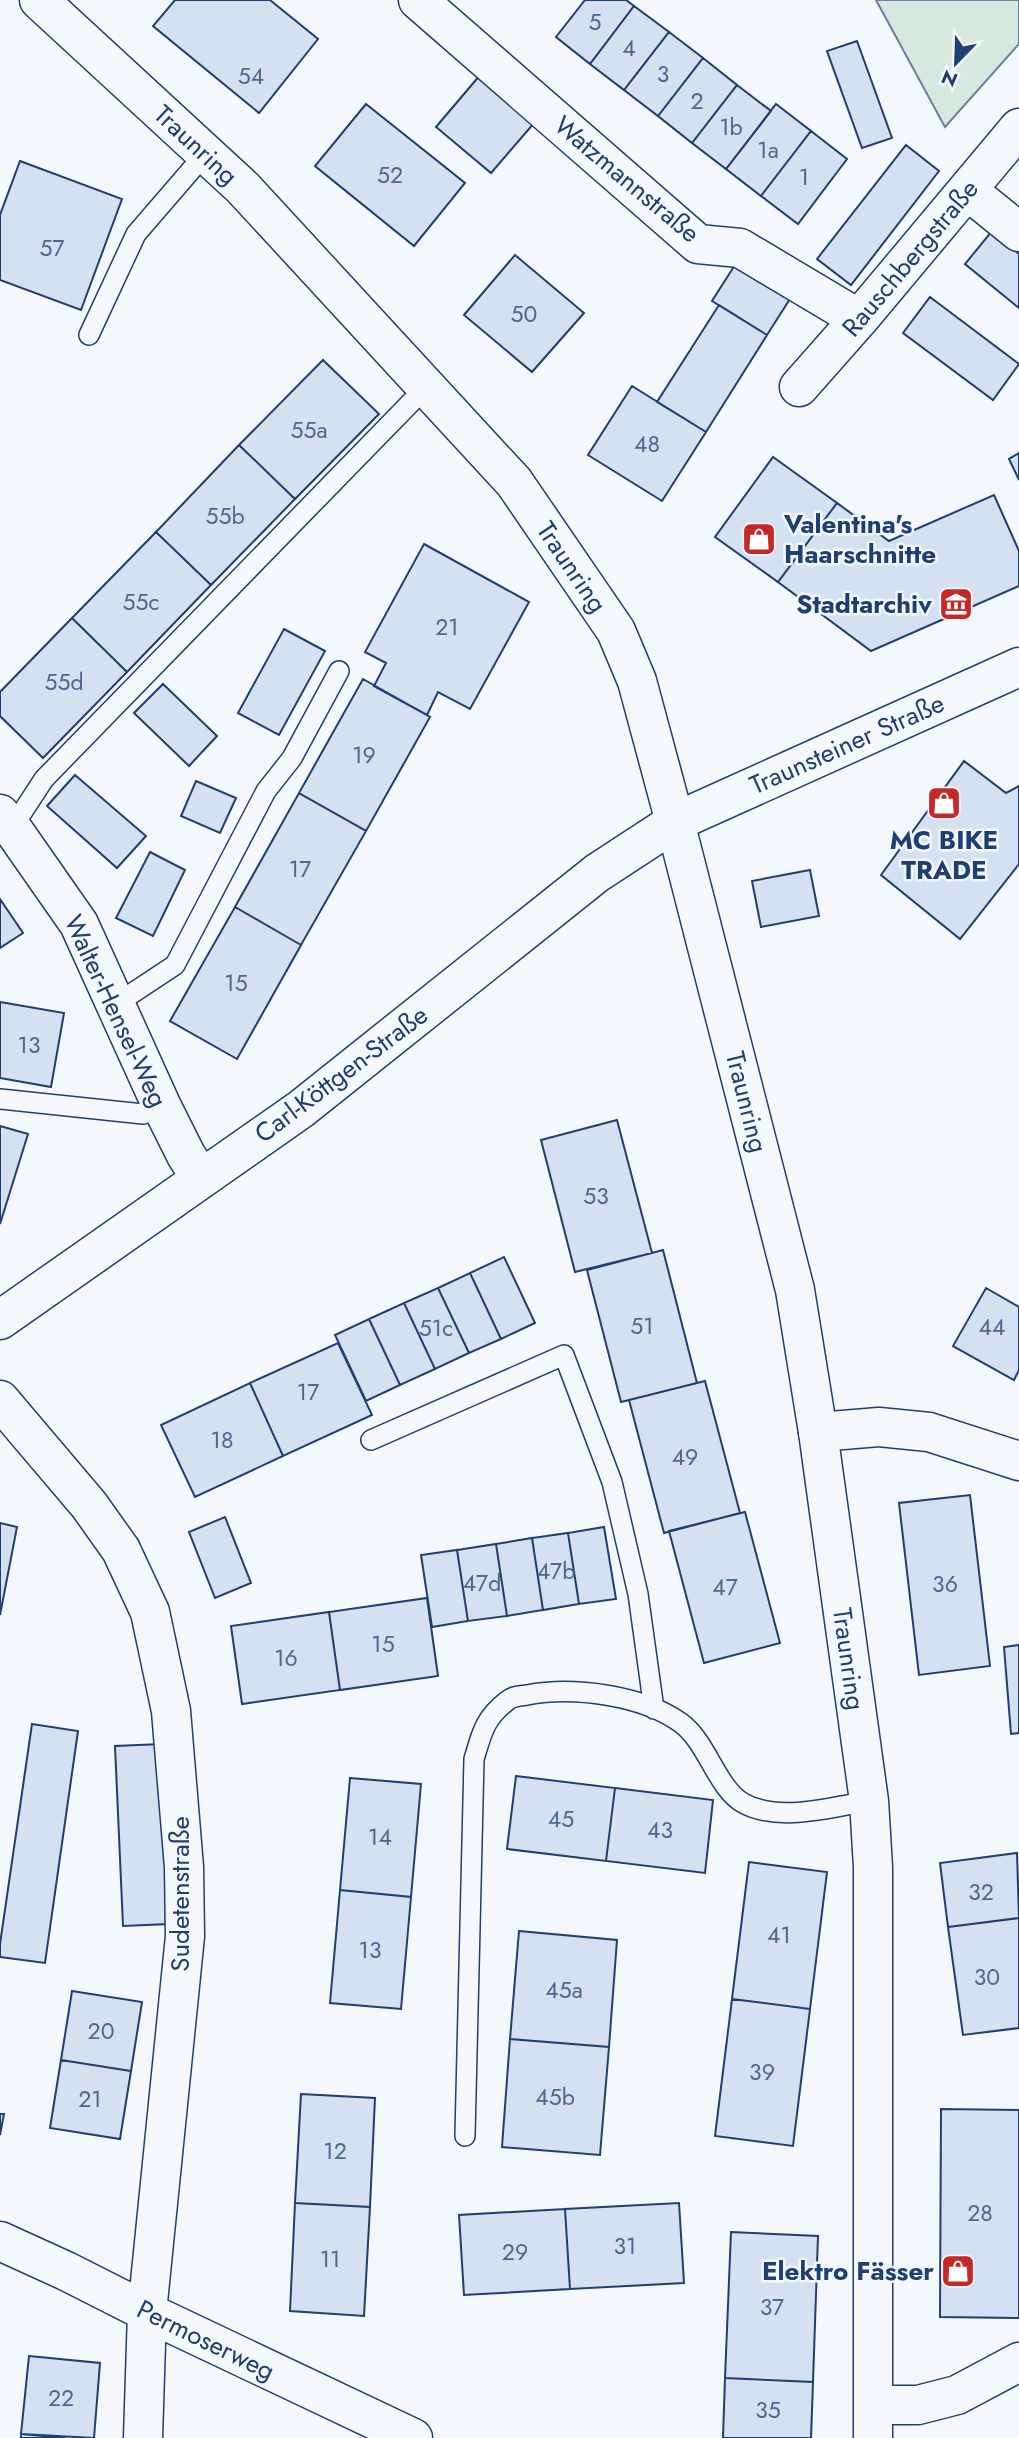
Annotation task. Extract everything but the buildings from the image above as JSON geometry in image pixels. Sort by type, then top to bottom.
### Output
[{"type":"street","name":"Traunring","points":[[39,0],[243,188],[514,482],[616,631],[637,681],[795,1290],[818,1432],[869,1801],[873,1867],[874,2421]]},
{"type":"street","name":"Watzmannstraße","points":[[418,0],[698,244],[740,248],[859,319]]},
{"type":"street","name":"Rauschbergstraße","points":[[799,387],[1019,128]]},
{"type":"street","points":[[967,190],[1019,232]]},
{"type":"street","name":"Traunsteiner Straße","points":[[675,821],[1019,667]]},
{"type":"street","name":"Walter-Hensel-Weg","points":[[6,821],[79,924],[162,1107],[201,1178]]},
{"type":"street","name":"Carl-Köttgen-Straße","points":[[0,1320],[301,1109],[597,873],[675,821]]},
{"type":"street","name":"Sudetenstraße","points":[[0,1400],[89,1505],[121,1550],[150,1612],[171,1712],[183,1854],[185,1936],[147,2312],[143,2438]]},
{"type":"street","points":[[818,1432],[879,1427],[929,1432],[1019,1461]]},
{"type":"street","name":"Permoserweg","points":[[0,2241],[413,2438]]},
{"type":"street","points":[[874,2421],[918,2405],[957,2395],[1019,2362]]},
{"type":"lane","points":[[89,335],[136,234],[205,154]]},
{"type":"lane","points":[[6,821],[426,387]]},
{"type":"lane","points":[[116,1004],[174,965],[266,790],[292,758],[339,671]]},
{"type":"lane","points":[[0,1099],[143,1114],[162,1107]]},
{"type":"lane","points":[[371,1440],[564,1355],[611,1482],[638,1594],[654,1709]]},
{"type":"lane","points":[[465,2136],[474,1759],[487,1720],[510,1698],[539,1692],[583,1692],[627,1699],[654,1709],[682,1724],[702,1746],[720,1778],[740,1802],[760,1810],[789,1812],[869,1801]]},
{"type":"shaded area","points":[[876,0],[1019,0],[1019,44],[945,127]]},
{"type":"place","name":"Valentina's Haarschnitte","points":[[759,539]]},
{"type":"place","name":"Stadtarchiv","points":[[956,604]]},
{"type":"place","name":"MC BIKE TRADE","points":[[944,803]]},
{"type":"place","name":"Elektro Fässer","points":[[958,2271]]}]
